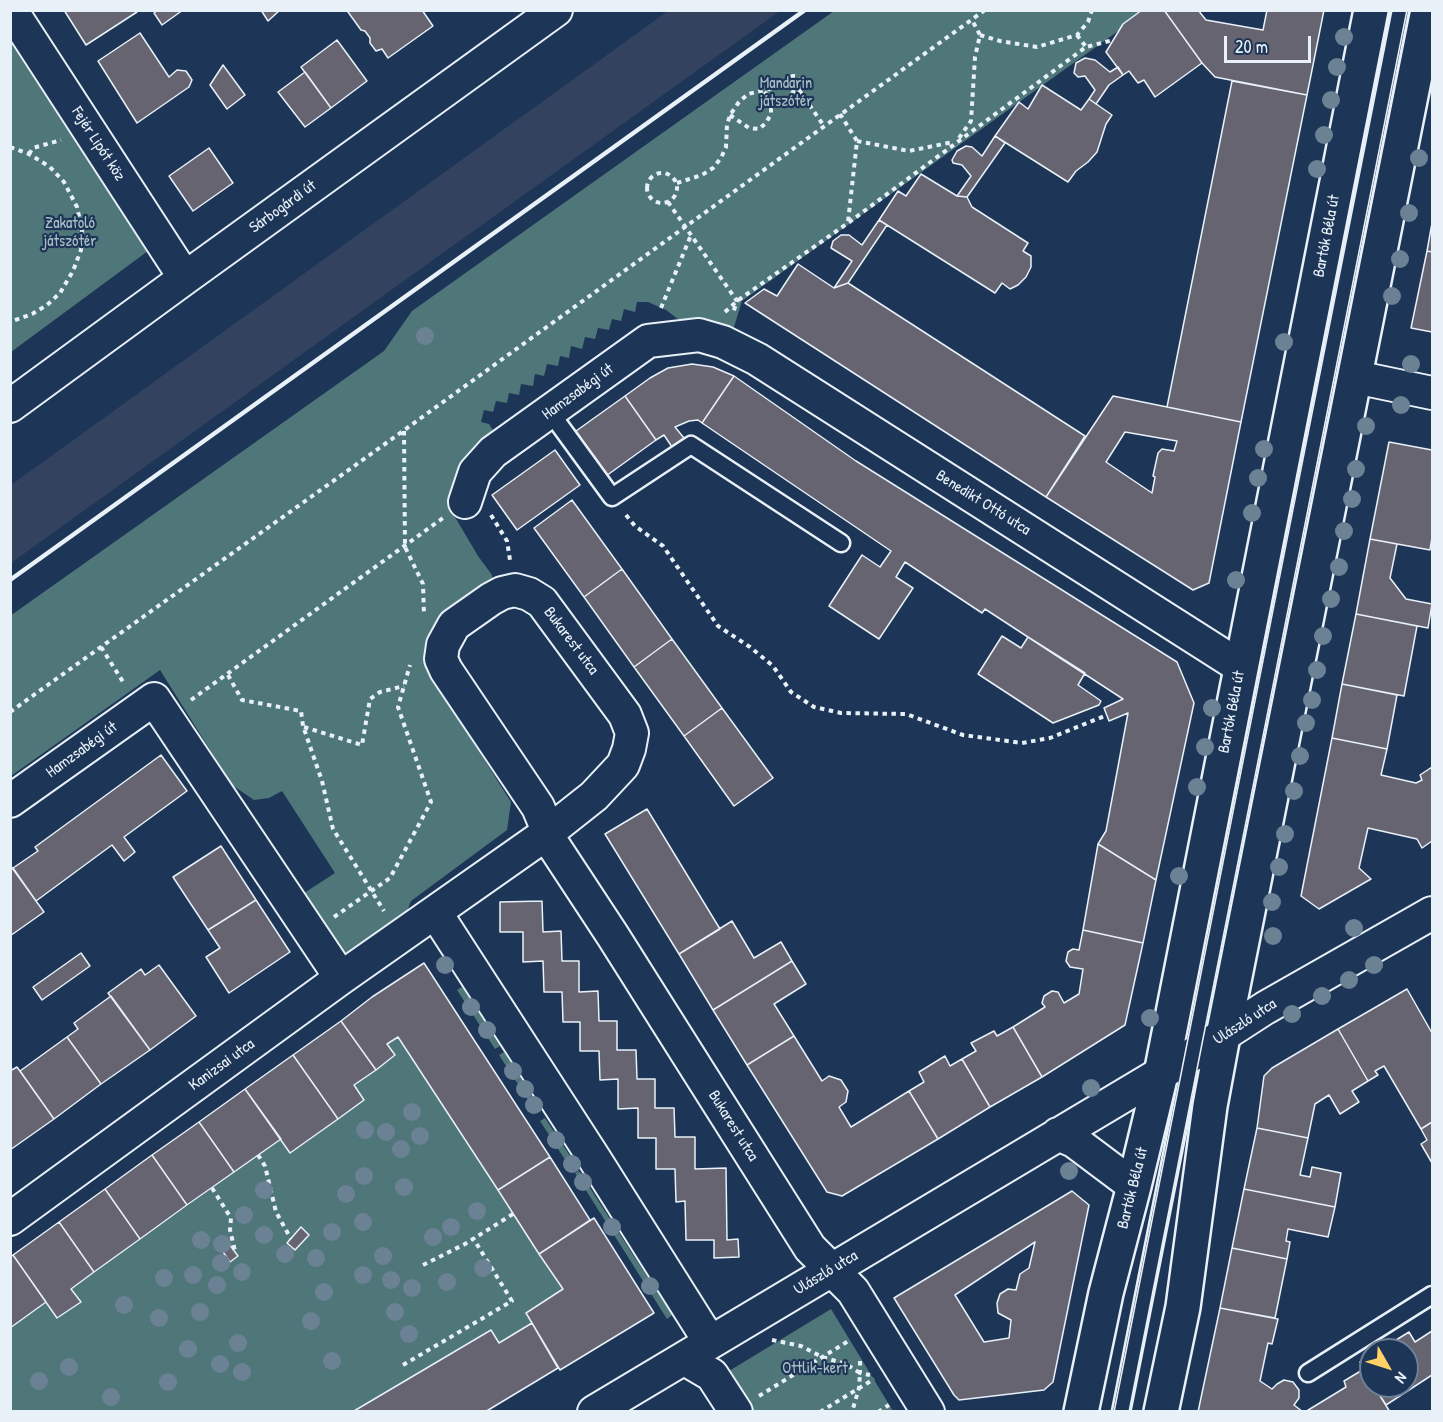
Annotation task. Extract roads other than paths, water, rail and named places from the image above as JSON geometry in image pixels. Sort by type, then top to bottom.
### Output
[{"type":"main road","name":"Bartók Béla út","points":[[1081,1412],[1106,1293],[1161,1074],[1371,10]]},
{"type":"main road","points":[[1161,1412],[1183,1307],[1209,1106],[1428,10]]},
{"type":"street","name":"Fejér Lipót köz","points":[[11,10],[185,278]]},
{"type":"street","name":"Sárbogárdi út","points":[[10,406],[556,10]]},
{"type":"street","name":"Hamzsabégi út","points":[[477,506],[475,472],[487,459],[648,341],[699,335],[723,342]]},
{"type":"street","name":"Benedikt Ottó utca","points":[[723,342],[757,359],[1241,667]]},
{"type":"street","points":[[1355,376],[1432,393]]},
{"type":"street","name":"Bukarest utca","points":[[435,912],[546,834],[594,796],[623,765],[630,749],[632,733],[625,715],[550,610],[529,594],[514,590],[502,593],[454,626],[442,645],[441,659],[452,681],[538,807],[546,826],[546,834],[810,1248],[853,1291],[928,1412]]},
{"type":"street","name":"Hamzsabégi út","points":[[10,801],[154,708],[341,978]]},
{"type":"street","points":[[435,912],[594,1158],[712,1375],[735,1411]]},
{"type":"street","name":"Kanizsai utca","points":[[10,1219],[435,912]]},
{"type":"street","name":"Ulászló utca","points":[[594,1412],[700,1352],[832,1269],[1161,1074],[1265,1008],[1432,913]]},
{"type":"street","points":[[1058,1134],[1074,1141],[1134,1186]]},
{"type":"lane","name":"Bartók Béla út","points":[[1121,1412],[1400,10]]},
{"type":"lane","points":[[550,412],[612,498],[691,445],[841,543]]},
{"type":"lane","points":[[1308,1373],[1432,1295]]},
{"type":"tram line","points":[[1114,1412],[1392,10]]},
{"type":"tram line","points":[[1129,1412],[1407,10]]},
{"type":"railway","points":[[10,580],[805,10]]},
{"type":"park label","name":"Mandarin játszótér","points":[[786,93]]},
{"type":"park label","name":"Zakatoló játszótér","points":[[70,233]]},
{"type":"park label","name":"Ottlik-kert","points":[[815,1369]]}]
